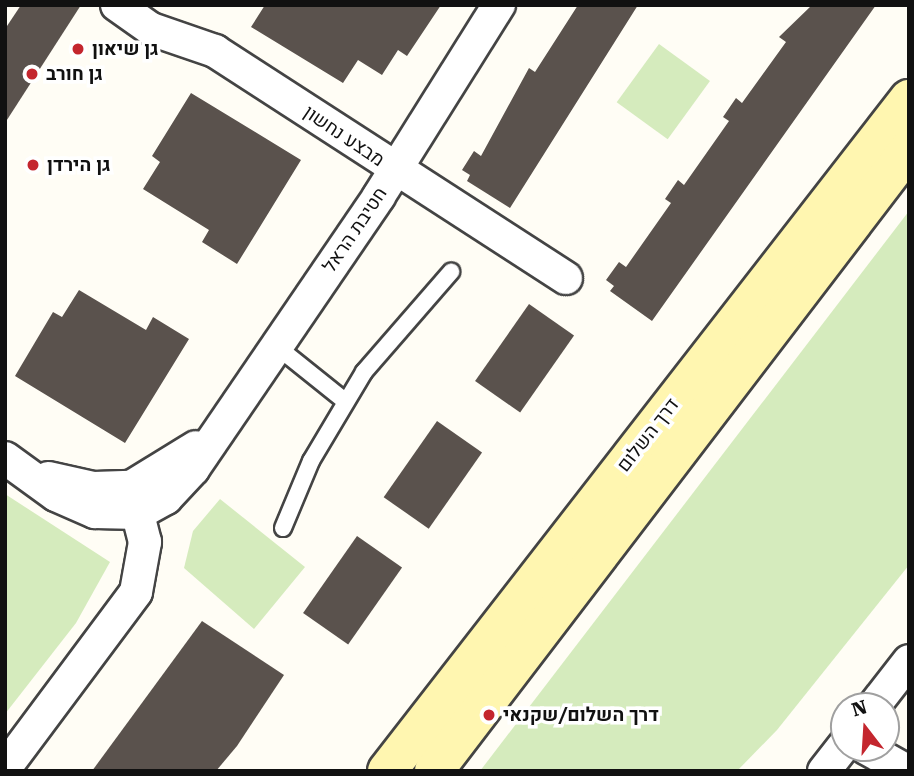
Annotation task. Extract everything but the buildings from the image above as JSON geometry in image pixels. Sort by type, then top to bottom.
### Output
[{"type":"street","name":"מבצע נחשון","points":[[117,5],[151,29],[215,51],[395,171],[566,278]]},
{"type":"street","name":"חטיבת הראל","points":[[135,500],[179,485],[395,171],[499,5]]},
{"type":"street","name":"דרך השלום","points":[[387,771],[909,99]]},
{"type":"street","name":"דרך השלום","points":[[434,771],[909,149]]},
{"type":"street","points":[[5,768],[133,600],[146,550],[135,500],[81,508],[17,465]]},
{"type":"street","points":[[885,692],[909,661]]},
{"type":"street","points":[[891,762],[907,771]]},
{"type":"lane","points":[[283,528],[345,401],[390,337],[451,272]]},
{"type":"lane","points":[[275,345],[345,401]]},
{"type":"green space","points":[[659,44],[710,81],[668,139],[617,102]]},
{"type":"green space","points":[[909,211],[909,565],[777,730],[737,771],[480,771]]},
{"type":"green space","points":[[5,494],[110,562],[76,623],[5,714]]},
{"type":"green space","points":[[220,499],[305,567],[254,629],[184,568],[193,531]]},
{"type":"place","name":"גן שיאון","points":[[78,49]]},
{"type":"place","name":"גן חורב","points":[[32,74]]},
{"type":"place","name":"גן הירדן","points":[[33,165]]},
{"type":"place","name":"דרך השלום/שקנאי","points":[[489,715]]}]
